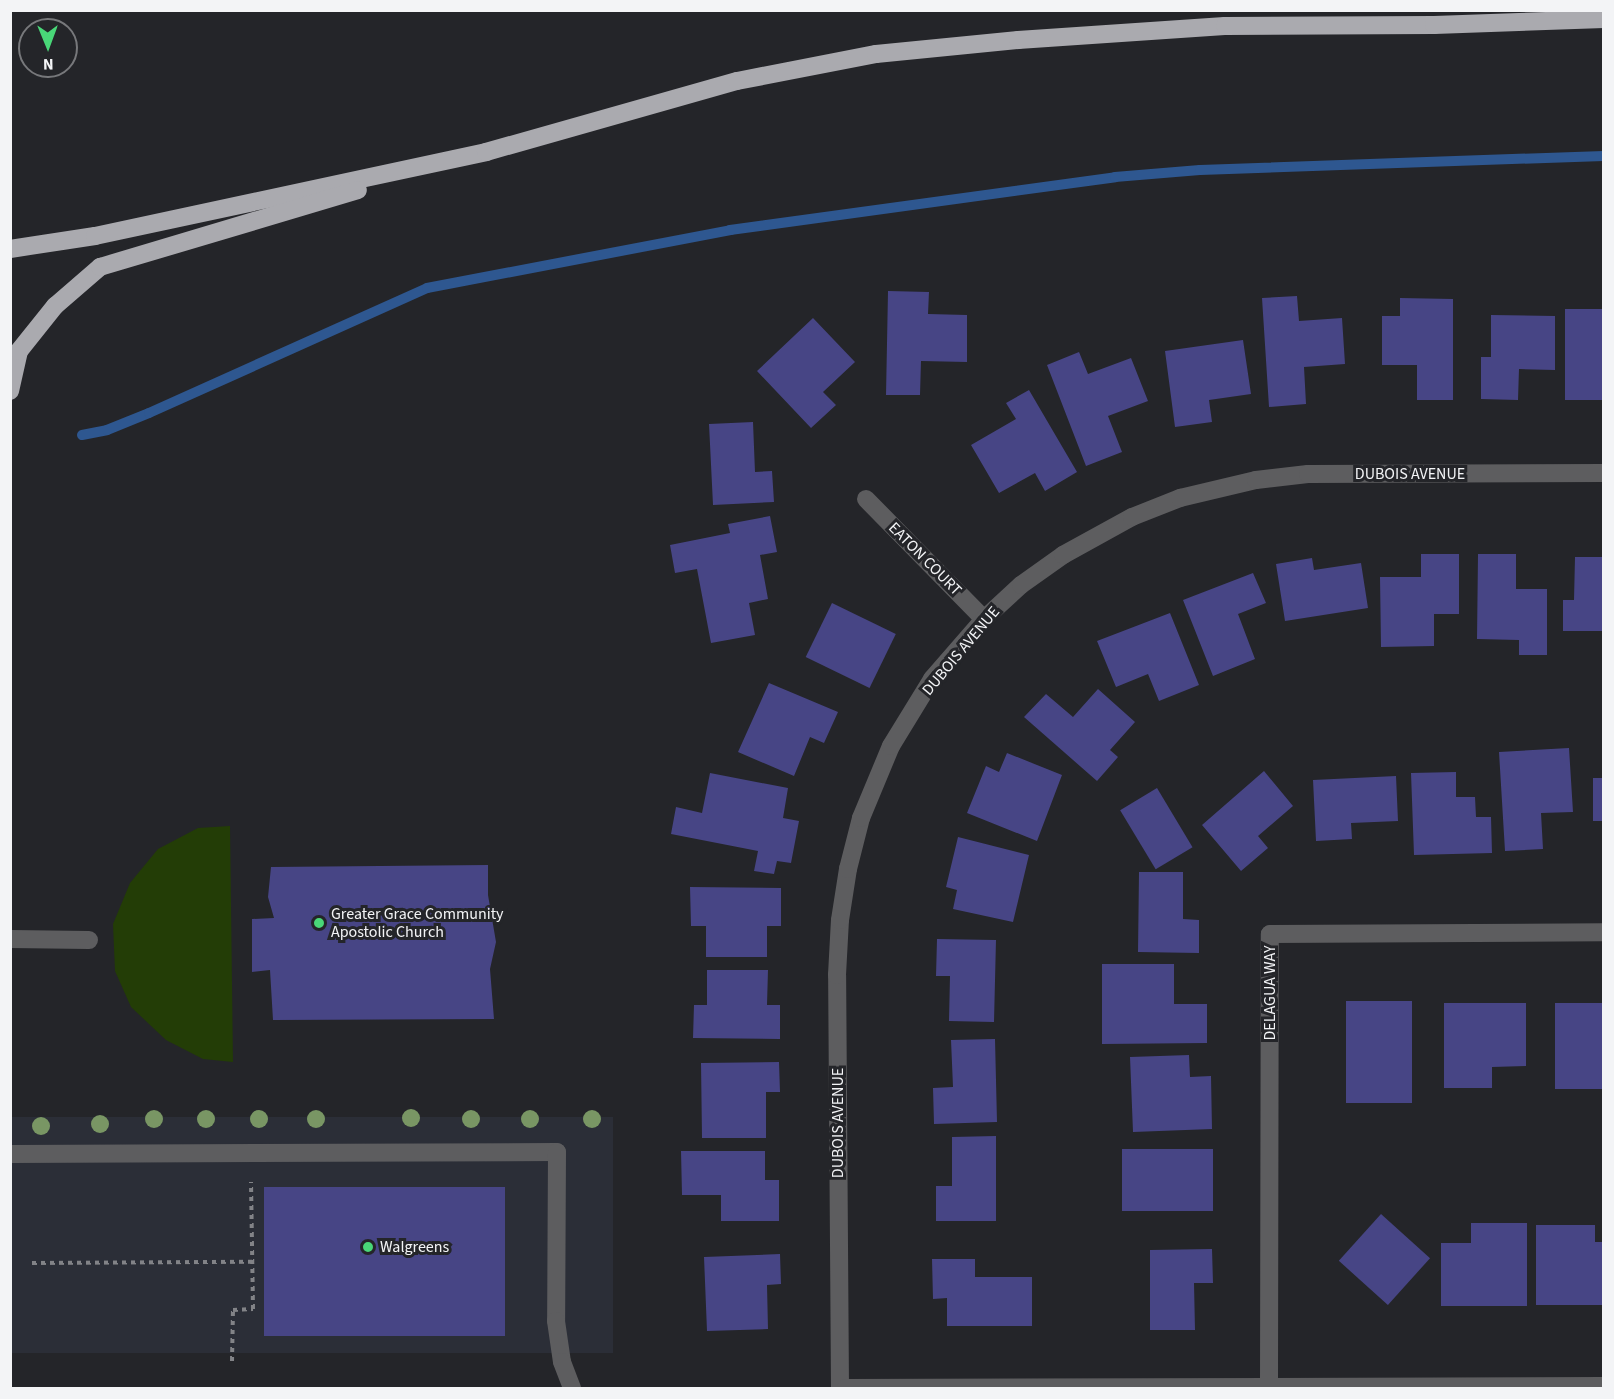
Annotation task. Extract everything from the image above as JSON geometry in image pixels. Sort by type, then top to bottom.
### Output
[{"type":"highway","points":[[10,391],[19,351],[55,306],[100,267],[486,152],[737,81],[876,54],[1018,40],[1225,26],[1434,25],[1604,19]]},
{"type":"highway","points":[[10,249],[95,236],[486,152]]},
{"type":"street","name":"DUBOIS AVENUE","points":[[840,1389],[837,975],[840,920],[848,868],[861,818],[891,746],[932,679],[984,619],[1021,585],[1063,555],[1132,518],[1180,498],[1256,480],[1308,474],[1604,473]]},
{"type":"street","name":"EATON COURT","points":[[866,499],[984,619]]},
{"type":"street","name":"DELAGUA WAY","points":[[1269,1387],[1270,934],[1604,932]]},
{"type":"street","points":[[10,939],[89,940]]},
{"type":"street","points":[[10,1154],[557,1152],[556,1321],[562,1362],[572,1389]]},
{"type":"street","points":[[846,1389],[1604,1386]]},
{"type":"path","points":[[232,1361],[233,1310],[253,1309],[251,1182]]},
{"type":"path","points":[[32,1263],[252,1262]]},
{"type":"shaded area","points":[[10,1117],[613,1117],[613,1353],[10,1353]]},
{"type":"green space","points":[[230,826],[233,1062],[203,1059],[166,1040],[131,1007],[115,971],[113,924],[130,883],[158,849],[198,828]]},
{"type":"building","points":[[888,291],[929,292],[928,314],[967,315],[967,362],[921,361],[920,395],[886,395]]},
{"type":"building","points":[[1297,296],[1299,321],[1342,318],[1345,364],[1304,367],[1306,404],[1269,407],[1262,298]]},
{"type":"building","points":[[1400,298],[1453,299],[1453,400],[1417,400],[1417,365],[1382,365],[1382,316],[1400,316]]},
{"type":"building","points":[[1565,309],[1604,309],[1604,400],[1565,400]]},
{"type":"building","points":[[1491,315],[1555,316],[1555,370],[1519,369],[1518,400],[1481,399],[1481,357],[1491,357]]},
{"type":"building","points":[[813,318],[855,362],[823,392],[836,405],[811,428],[757,371]]},
{"type":"building","points":[[1243,340],[1251,394],[1209,400],[1212,422],[1175,427],[1165,351]]},
{"type":"building","points":[[1079,352],[1088,374],[1131,358],[1148,401],[1108,416],[1122,452],[1086,466],[1047,365]]},
{"type":"building","points":[[1029,390],[1077,472],[1045,491],[1035,473],[999,493],[971,445],[1016,419],[1006,403]]},
{"type":"building","points":[[753,422],[755,472],[772,471],[774,502],[713,505],[709,424]]},
{"type":"building","points":[[770,516],[777,552],[760,555],[768,599],[749,603],[755,635],[711,643],[697,569],[675,573],[670,545],[730,533],[728,524]]},
{"type":"building","points":[[1421,554],[1459,554],[1459,614],[1434,614],[1434,646],[1381,647],[1380,577],[1421,577]]},
{"type":"building","points":[[1478,554],[1516,554],[1516,589],[1547,589],[1547,655],[1519,655],[1519,640],[1477,639]]},
{"type":"building","points":[[1575,557],[1604,557],[1604,631],[1563,631],[1563,600],[1574,600]]},
{"type":"building","points":[[1312,558],[1314,570],[1361,563],[1368,608],[1285,621],[1276,564]]},
{"type":"building","points":[[1253,573],[1266,603],[1238,614],[1255,659],[1213,676],[1183,600]]},
{"type":"building","points":[[832,603],[896,634],[870,688],[806,657]]},
{"type":"building","points":[[1170,613],[1199,685],[1159,701],[1148,674],[1116,687],[1097,641]]},
{"type":"building","points":[[769,683],[838,712],[824,743],[810,737],[794,776],[738,752]]},
{"type":"building","points":[[1098,689],[1135,722],[1110,750],[1118,757],[1097,781],[1024,717],[1046,694],[1073,717]]},
{"type":"building","points":[[1569,748],[1573,812],[1541,813],[1543,849],[1505,851],[1499,752]]},
{"type":"building","points":[[1007,753],[1062,775],[1037,841],[967,813],[986,766],[999,772]]},
{"type":"building","points":[[1264,771],[1293,806],[1258,836],[1268,848],[1241,871],[1202,825]]},
{"type":"building","points":[[1456,772],[1456,797],[1475,797],[1476,817],[1491,817],[1492,853],[1414,855],[1411,773]]},
{"type":"building","points":[[710,773],[788,788],[783,818],[799,821],[791,863],[777,861],[774,874],[754,871],[758,851],[671,834],[676,807],[702,813]]},
{"type":"building","points":[[1396,776],[1398,821],[1351,823],[1352,839],[1316,841],[1313,780]]},
{"type":"building","points":[[1593,778],[1604,778],[1604,821],[1593,821]]},
{"type":"building","points":[[1157,788],[1193,847],[1156,869],[1120,810]]},
{"type":"building","points":[[958,837],[1029,855],[1013,922],[953,909],[957,890],[946,887]]},
{"type":"building","points":[[488,865],[488,895],[496,942],[490,969],[494,1019],[273,1020],[270,970],[252,972],[252,919],[274,918],[268,897],[271,867]]},
{"type":"building","points":[[1139,872],[1183,872],[1183,919],[1199,920],[1199,953],[1138,952]]},
{"type":"building","points":[[690,887],[781,888],[781,926],[767,926],[767,957],[706,957],[706,926],[691,926]]},
{"type":"building","points":[[937,939],[996,940],[994,1022],[949,1021],[950,976],[936,976]]},
{"type":"building","points":[[1102,964],[1174,964],[1174,1004],[1207,1004],[1207,1043],[1102,1044]]},
{"type":"building","points":[[707,970],[768,970],[767,1005],[780,1005],[780,1039],[693,1038],[694,1005],[707,1005]]},
{"type":"building","points":[[1346,1001],[1412,1001],[1412,1103],[1346,1103]]},
{"type":"building","points":[[1444,1003],[1526,1003],[1526,1066],[1492,1067],[1492,1088],[1444,1088]]},
{"type":"building","points":[[1555,1003],[1604,1003],[1604,1089],[1555,1089]]},
{"type":"building","points":[[995,1039],[997,1122],[934,1124],[933,1088],[953,1087],[951,1040]]},
{"type":"building","points":[[1189,1055],[1190,1077],[1211,1076],[1212,1129],[1133,1132],[1130,1057]]},
{"type":"building","points":[[779,1062],[780,1092],[766,1092],[766,1138],[702,1138],[701,1063]]},
{"type":"building","points":[[996,1136],[996,1221],[936,1221],[936,1186],[952,1186],[952,1137]]},
{"type":"building","points":[[1122,1149],[1213,1149],[1213,1211],[1122,1211]]},
{"type":"building","points":[[681,1151],[765,1151],[765,1180],[779,1180],[779,1221],[721,1221],[721,1195],[682,1195]]},
{"type":"building","points":[[264,1187],[505,1187],[505,1336],[264,1336]]},
{"type":"building","points":[[1381,1214],[1430,1258],[1388,1305],[1339,1261]]},
{"type":"building","points":[[1471,1223],[1527,1223],[1527,1306],[1441,1306],[1441,1243],[1471,1243]]},
{"type":"building","points":[[1536,1225],[1595,1225],[1595,1242],[1604,1242],[1604,1305],[1536,1305]]},
{"type":"building","points":[[1212,1249],[1213,1283],[1194,1283],[1195,1330],[1150,1330],[1150,1250]]},
{"type":"building","points":[[780,1254],[781,1284],[767,1285],[768,1329],[707,1331],[704,1257]]},
{"type":"building","points":[[932,1259],[975,1259],[975,1277],[1032,1277],[1032,1326],[947,1326],[947,1298],[933,1299]]},
{"type":"waterway","points":[[82,435],[107,430],[149,413],[427,288],[730,230],[1115,177],[1200,170],[1604,156]]},
{"type":"place","name":"Greater Grace Community Apostolic Church","points":[[319,923]]},
{"type":"place","name":"Walgreens","points":[[368,1247]]}]
